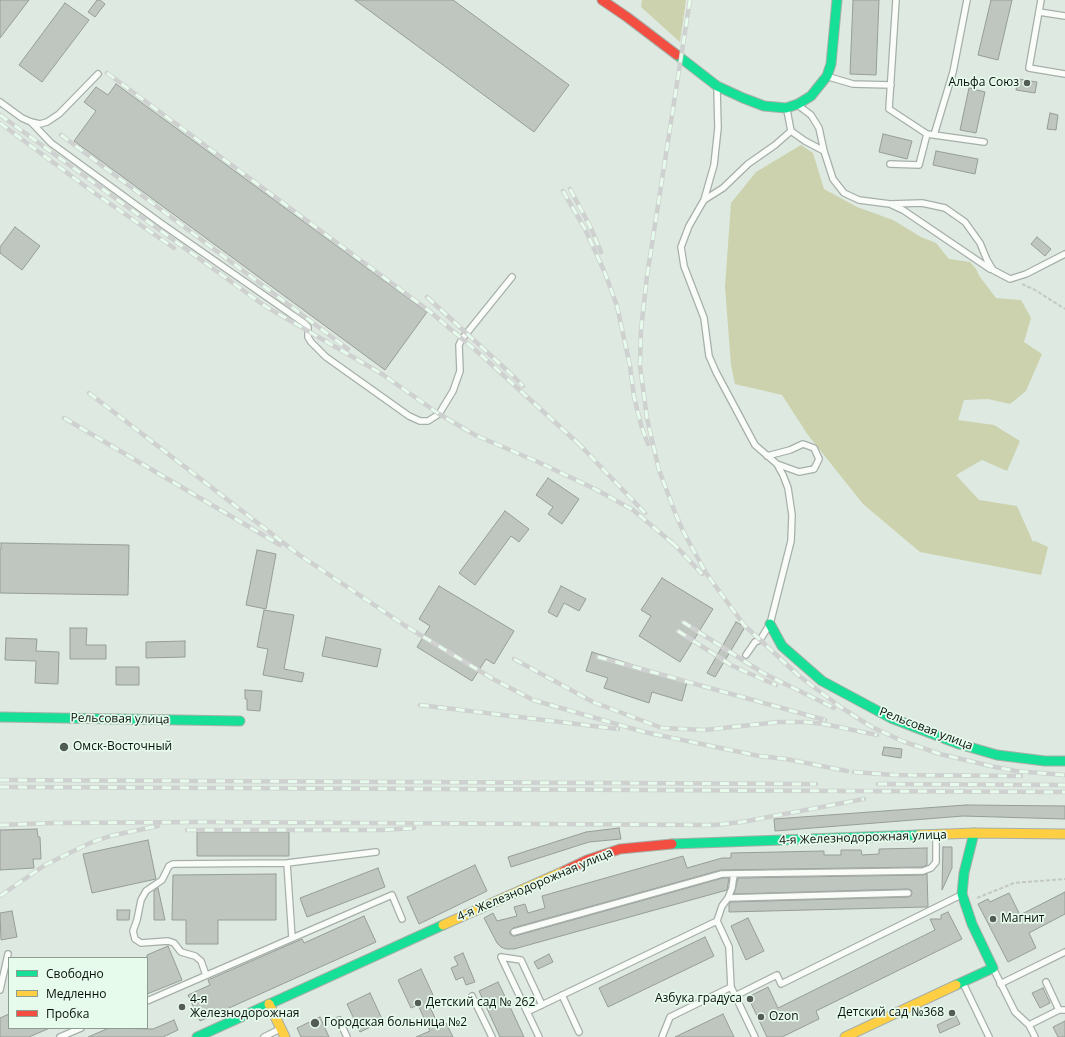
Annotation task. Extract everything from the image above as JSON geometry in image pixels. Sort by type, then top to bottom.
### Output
[{"type":"street","points":[[602,0],[627,17],[718,86],[764,106],[786,108],[798,104],[811,96],[827,76],[831,64],[837,0]]},
{"type":"street","name":"Рельсовая улица","points":[[770,624],[782,646],[822,681],[891,718],[959,744],[997,755],[1065,761]]},
{"type":"street","name":"Рельсовая улица","points":[[0,717],[240,721]]},
{"type":"street","points":[[845,1037],[993,968],[972,924],[963,899],[962,886],[964,873],[974,833]]},
{"type":"street","name":"4-я Железнодорожная улица","points":[[198,1037],[587,860],[620,849],[664,844],[974,833],[1065,834]]},
{"type":"street","points":[[269,1004],[283,1033]]},
{"type":"lane","points":[[896,0],[889,109],[927,134],[984,142]]},
{"type":"lane","points":[[934,135],[953,72],[967,0]]},
{"type":"lane","points":[[1041,0],[1028,68],[1065,74]]},
{"type":"lane","points":[[1039,12],[1065,16]]},
{"type":"lane","points":[[0,102],[30,122],[40,124],[47,122],[59,114],[98,74]]},
{"type":"lane","points":[[827,76],[853,84],[891,85]]},
{"type":"lane","points":[[718,86],[718,128],[714,165],[704,200],[689,226],[681,247],[684,266],[704,318],[710,356],[716,372],[755,445],[767,456],[777,464],[799,472],[814,469],[819,459],[814,448],[803,444],[790,450],[767,456]]},
{"type":"lane","points":[[798,104],[811,114],[820,128],[824,151],[833,179],[844,193],[859,200],[890,204],[922,203],[945,208],[965,222],[980,243],[993,270]]},
{"type":"lane","points":[[786,108],[791,131],[805,142],[824,151]]},
{"type":"lane","points":[[30,122],[51,143],[168,228],[304,323],[308,327],[308,337],[311,342],[326,357],[409,416],[420,421],[428,421],[439,414],[453,391],[460,371],[459,345],[462,339],[512,277]]},
{"type":"lane","points":[[704,200],[723,188],[748,164],[774,146],[791,131]]},
{"type":"lane","points":[[890,164],[919,166],[927,134]]},
{"type":"lane","points":[[890,204],[903,210],[993,270],[1010,279],[1026,274],[1065,254]]},
{"type":"lane","points":[[746,655],[755,642],[760,640],[770,624],[791,541],[792,515],[788,488],[777,464]]},
{"type":"lane","points":[[514,932],[722,874],[923,871],[931,868],[936,862],[936,835]]},
{"type":"lane","points":[[206,975],[201,961],[195,956],[181,952],[174,943],[168,941],[141,943],[135,938],[133,930],[137,920],[141,900],[146,891],[162,880],[169,866],[173,864],[288,864],[376,852]]},
{"type":"lane","points":[[288,864],[292,938]]},
{"type":"lane","points":[[734,874],[732,888],[728,898],[722,906],[717,921],[729,947],[731,987],[755,1037]]},
{"type":"lane","points":[[728,898],[908,893]]},
{"type":"lane","points":[[148,1001],[392,895],[402,919]]},
{"type":"lane","points":[[735,996],[777,975],[781,984],[963,899]]},
{"type":"lane","points":[[527,1012],[717,921]]},
{"type":"lane","points":[[1000,984],[1065,952]]},
{"type":"lane","points":[[0,990],[8,954]]},
{"type":"lane","points":[[539,1037],[501,956],[521,960],[542,1005]]},
{"type":"lane","points":[[993,968],[1015,1012],[1029,1025],[1035,1037]]},
{"type":"lane","points":[[963,982],[989,1037]]},
{"type":"lane","points":[[1029,1025],[1062,1010],[1046,982]]},
{"type":"lane","points":[[662,1037],[670,1017],[731,987]]},
{"type":"lane","points":[[562,995],[579,1032]]},
{"type":"lane","points":[[472,996],[492,1037]]},
{"type":"lane","points":[[339,1020],[347,1037]]},
{"type":"lane","points":[[60,1037],[79,1029]]},
{"type":"lane","points":[[264,1037],[283,1033]]},
{"type":"path","points":[[1010,279],[1035,290],[1065,309]]},
{"type":"path","points":[[963,899],[1014,883],[1065,879]]},
{"type":"green space","points":[[642,0],[686,0],[680,42],[641,7]]},
{"type":"green space","points":[[801,145],[813,153],[824,189],[857,207],[893,220],[921,237],[936,243],[949,259],[970,262],[996,298],[1021,300],[1031,318],[1024,342],[1042,354],[1026,391],[1010,404],[988,399],[964,400],[958,420],[994,425],[1020,441],[1007,471],[982,460],[956,475],[979,500],[1017,506],[1033,542],[1035,541],[1048,547],[1041,575],[920,552],[863,504],[808,435],[782,395],[735,384],[731,365],[725,287],[731,203],[756,172]]},
{"type":"building","points":[[0,0],[29,0],[0,38]]},
{"type":"building","points":[[97,0],[100,0],[105,4],[95,17],[88,12]]},
{"type":"building","points":[[355,0],[453,0],[569,85],[534,132]]},
{"type":"building","points":[[853,0],[879,0],[876,75],[850,74]]},
{"type":"building","points":[[991,0],[1012,0],[998,60],[978,55]]},
{"type":"building","points":[[65,3],[89,20],[42,82],[19,65]]},
{"type":"building","points":[[1018,79],[1037,82],[1035,93],[1016,90]]},
{"type":"building","points":[[116,84],[427,312],[385,370],[74,141],[96,111],[84,102],[96,87],[108,95]]},
{"type":"building","points":[[969,88],[985,92],[976,133],[960,130]]},
{"type":"building","points":[[1050,113],[1058,115],[1056,130],[1047,129]]},
{"type":"building","points":[[883,134],[912,141],[907,159],[879,152]]},
{"type":"building","points":[[936,151],[978,159],[975,174],[933,165]]},
{"type":"building","points":[[15,227],[40,246],[22,270],[0,253],[0,247]]},
{"type":"building","points":[[1037,237],[1051,249],[1045,256],[1031,244]]},
{"type":"building","points":[[548,478],[579,499],[562,524],[548,514],[553,507],[536,495]]},
{"type":"building","points":[[505,511],[529,529],[519,542],[511,536],[475,585],[459,573]]},
{"type":"building","points":[[1,543],[129,545],[128,595],[0,593]]},
{"type":"building","points":[[257,550],[276,554],[266,609],[246,605]]},
{"type":"building","points":[[662,578],[713,609],[680,662],[639,636],[651,616],[641,610]]},
{"type":"building","points":[[439,586],[514,631],[494,664],[486,659],[472,681],[417,647],[430,626],[419,619]]},
{"type":"building","points":[[561,586],[586,599],[579,611],[564,603],[557,617],[548,612]]},
{"type":"building","points":[[264,610],[294,615],[284,669],[304,673],[302,682],[263,675],[268,649],[257,647]]},
{"type":"building","points":[[736,622],[745,627],[715,677],[707,673]]},
{"type":"building","points":[[70,628],[87,628],[86,645],[106,645],[106,659],[70,659]]},
{"type":"building","points":[[326,637],[381,649],[377,667],[322,656]]},
{"type":"building","points":[[6,638],[37,639],[36,651],[59,652],[58,684],[35,683],[36,661],[5,660]]},
{"type":"building","points":[[185,641],[185,657],[146,658],[146,642]]},
{"type":"building","points":[[592,652],[687,682],[682,701],[652,692],[649,703],[604,688],[608,678],[586,671]]},
{"type":"building","points":[[116,667],[139,667],[139,685],[116,685]]},
{"type":"building","points":[[245,690],[262,691],[260,711],[247,710]]},
{"type":"building","points":[[884,747],[902,749],[901,758],[882,755]]},
{"type":"building","points":[[966,805],[1065,806],[1065,819],[963,816],[775,831],[774,819]]},
{"type":"building","points":[[619,828],[621,839],[589,842],[511,867],[508,857],[586,832]]},
{"type":"building","points":[[37,829],[38,837],[40,837],[41,859],[33,859],[34,868],[0,870],[0,830]]},
{"type":"building","points":[[197,832],[289,832],[289,856],[197,856]]},
{"type":"building","points":[[148,840],[156,879],[92,893],[83,854]]},
{"type":"building","points":[[943,847],[952,847],[952,868],[942,890]]},
{"type":"building","points":[[927,848],[927,865],[922,867],[721,870],[513,928],[510,931],[510,934],[515,936],[723,878],[729,878],[727,890],[514,949],[506,949],[497,943],[484,918],[493,913],[497,921],[517,916],[514,907],[525,904],[528,913],[545,908],[542,896],[683,856],[687,868],[722,858],[731,858],[731,853],[824,851],[824,855],[841,855],[841,850],[861,850],[862,855],[879,854],[879,849]]},
{"type":"building","points":[[475,865],[487,891],[419,924],[407,897]]},
{"type":"building","points":[[378,868],[385,887],[307,917],[300,898]]},
{"type":"building","points":[[276,874],[276,920],[218,920],[218,944],[186,944],[186,920],[172,920],[173,875]]},
{"type":"building","points":[[927,874],[928,907],[729,912],[730,902],[908,897],[911,896],[912,893],[911,890],[908,889],[734,894],[738,878]]},
{"type":"building","points":[[158,888],[165,920],[154,920],[154,891]]},
{"type":"building","points":[[1065,892],[1065,914],[1029,933],[1036,948],[1008,962],[978,904],[988,899],[990,902],[1009,893],[1020,915]]},
{"type":"building","points":[[117,910],[130,910],[129,920],[117,920]]},
{"type":"building","points":[[12,911],[17,937],[1,940],[0,913]]},
{"type":"building","points":[[948,912],[962,939],[816,1011],[819,1019],[782,1037],[767,1037],[748,997],[768,987],[778,1008],[935,930],[930,919],[941,919],[941,915]]},
{"type":"building","points":[[364,916],[376,942],[200,1021],[188,995],[210,985],[208,980],[302,939],[304,943]]},
{"type":"building","points":[[748,918],[764,951],[746,960],[731,926]]},
{"type":"building","points":[[705,937],[714,956],[608,1007],[599,988]]},
{"type":"building","points":[[168,946],[182,980],[148,994],[147,955]]},
{"type":"building","points":[[463,953],[475,982],[466,985],[463,977],[456,980],[451,968],[458,965],[454,957]]},
{"type":"building","points":[[549,954],[553,962],[538,969],[534,962]]},
{"type":"building","name":"Детский сад № 262","points":[[421,969],[434,997],[427,1001],[439,1026],[446,1023],[453,1037],[416,1037],[430,1031],[418,1005],[411,1008],[398,980]]},
{"type":"building","points":[[498,982],[524,1037],[500,1037],[479,991]]},
{"type":"building","points":[[1043,988],[1050,1003],[1040,1008],[1032,993]]},
{"type":"building","points":[[370,993],[383,1021],[360,1032],[347,1004]]},
{"type":"building","points":[[8,1014],[8,1029],[48,1029],[29,1037],[0,1037],[0,1018]]},
{"type":"building","points":[[723,1014],[734,1037],[675,1037]]},
{"type":"building","points":[[956,1016],[960,1024],[940,1033],[937,1025]]},
{"type":"building","name":"Городская больница №2","points":[[320,1017],[329,1037],[301,1037],[297,1028]]},
{"type":"building","points":[[174,1020],[178,1030],[163,1037],[88,1037],[107,1029],[153,1029]]},
{"type":"building","points":[[1065,1021],[1065,1037],[1058,1037],[1053,1027]]},
{"type":"railway","points":[[690,0],[647,276],[641,330],[640,366],[647,418],[659,470],[684,533],[706,573],[744,625],[798,675],[839,706],[870,726],[902,741],[940,754],[1016,771],[1065,775]]},
{"type":"railway","points":[[107,73],[428,310],[480,354],[580,445]]},
{"type":"railway","points":[[0,115],[265,306],[382,374],[439,414],[475,435],[538,462],[595,489],[633,510],[676,546]]},
{"type":"railway","points":[[0,123],[93,192],[174,248]]},
{"type":"railway","points":[[61,135],[348,349]]},
{"type":"railway","points":[[570,189],[590,226],[601,252]]},
{"type":"railway","points":[[563,191],[585,229],[605,273],[617,306],[630,366],[634,397],[641,425],[648,444]]},
{"type":"railway","points":[[427,297],[523,386]]},
{"type":"railway","points":[[89,393],[298,554],[404,625],[493,679],[533,700],[644,732],[759,756],[786,759],[847,771]]},
{"type":"railway","points":[[64,418],[280,545]]},
{"type":"railway","points":[[577,442],[645,513]]},
{"type":"railway","points":[[672,542],[702,574]]},
{"type":"railway","points":[[683,622],[763,673],[834,708]]},
{"type":"railway","points":[[678,631],[731,665],[776,685]]},
{"type":"railway","points":[[598,657],[825,720]]},
{"type":"railway","points":[[514,659],[593,702],[662,728],[704,730],[779,722],[805,722],[824,724],[877,735]]},
{"type":"railway","points":[[420,705],[618,729]]},
{"type":"railway","points":[[854,772],[894,775],[1021,776]]},
{"type":"railway","points":[[0,780],[816,784]]},
{"type":"railway","points":[[878,784],[1065,785]]},
{"type":"railway","points":[[0,787],[1065,792]]},
{"type":"railway","points":[[0,825],[53,823],[201,822],[714,825],[742,822],[864,799]]},
{"type":"railway","points":[[0,896],[45,865],[90,843],[110,836],[158,826]]},
{"type":"railway","points":[[187,830],[382,830],[414,828]]},
{"type":"traffic: fast","points":[[677,55],[717,86],[743,98],[764,106],[786,108],[798,104],[811,96],[827,76],[831,64],[837,0]]},
{"type":"traffic: fast","points":[[770,624],[782,646],[822,681],[891,718],[959,744],[997,755],[1045,761],[1065,761]]},
{"type":"traffic: fast","points":[[0,717],[240,721]]},
{"type":"traffic: fast","points":[[956,985],[993,968],[972,924],[962,894],[964,873],[974,833]]},
{"type":"traffic: fast","points":[[672,844],[919,835]]},
{"type":"traffic: fast","points":[[197,1037],[443,925]]},
{"type":"traffic: slow","points":[[919,835],[974,833],[1065,834]]},
{"type":"traffic: slow","points":[[443,925],[564,871]]},
{"type":"traffic: slow","points":[[845,1037],[956,985]]},
{"type":"traffic: slow","points":[[269,1004],[285,1037]]},
{"type":"traffic: jam","points":[[602,0],[677,55]]},
{"type":"traffic: jam","points":[[564,871],[587,860],[620,849],[672,844]]},
{"type":"place","name":"Альфа Союз","points":[[1027,83]]},
{"type":"place","name":"Омск-Восточный","points":[[64,747]]},
{"type":"place","name":"Магнит","points":[[993,919]]},
{"type":"place","name":"Азбука градуса","points":[[750,999]]},
{"type":"place","name":"Детский сад № 262","points":[[418,1003]]},
{"type":"place","name":"4-я Железнодорожная","points":[[182,1007]]},
{"type":"place","name":"Детский сад №368","points":[[952,1013]]},
{"type":"place","name":"Ozon","points":[[761,1017]]},
{"type":"place","name":"Городская больница №2","points":[[315,1023]]}]
